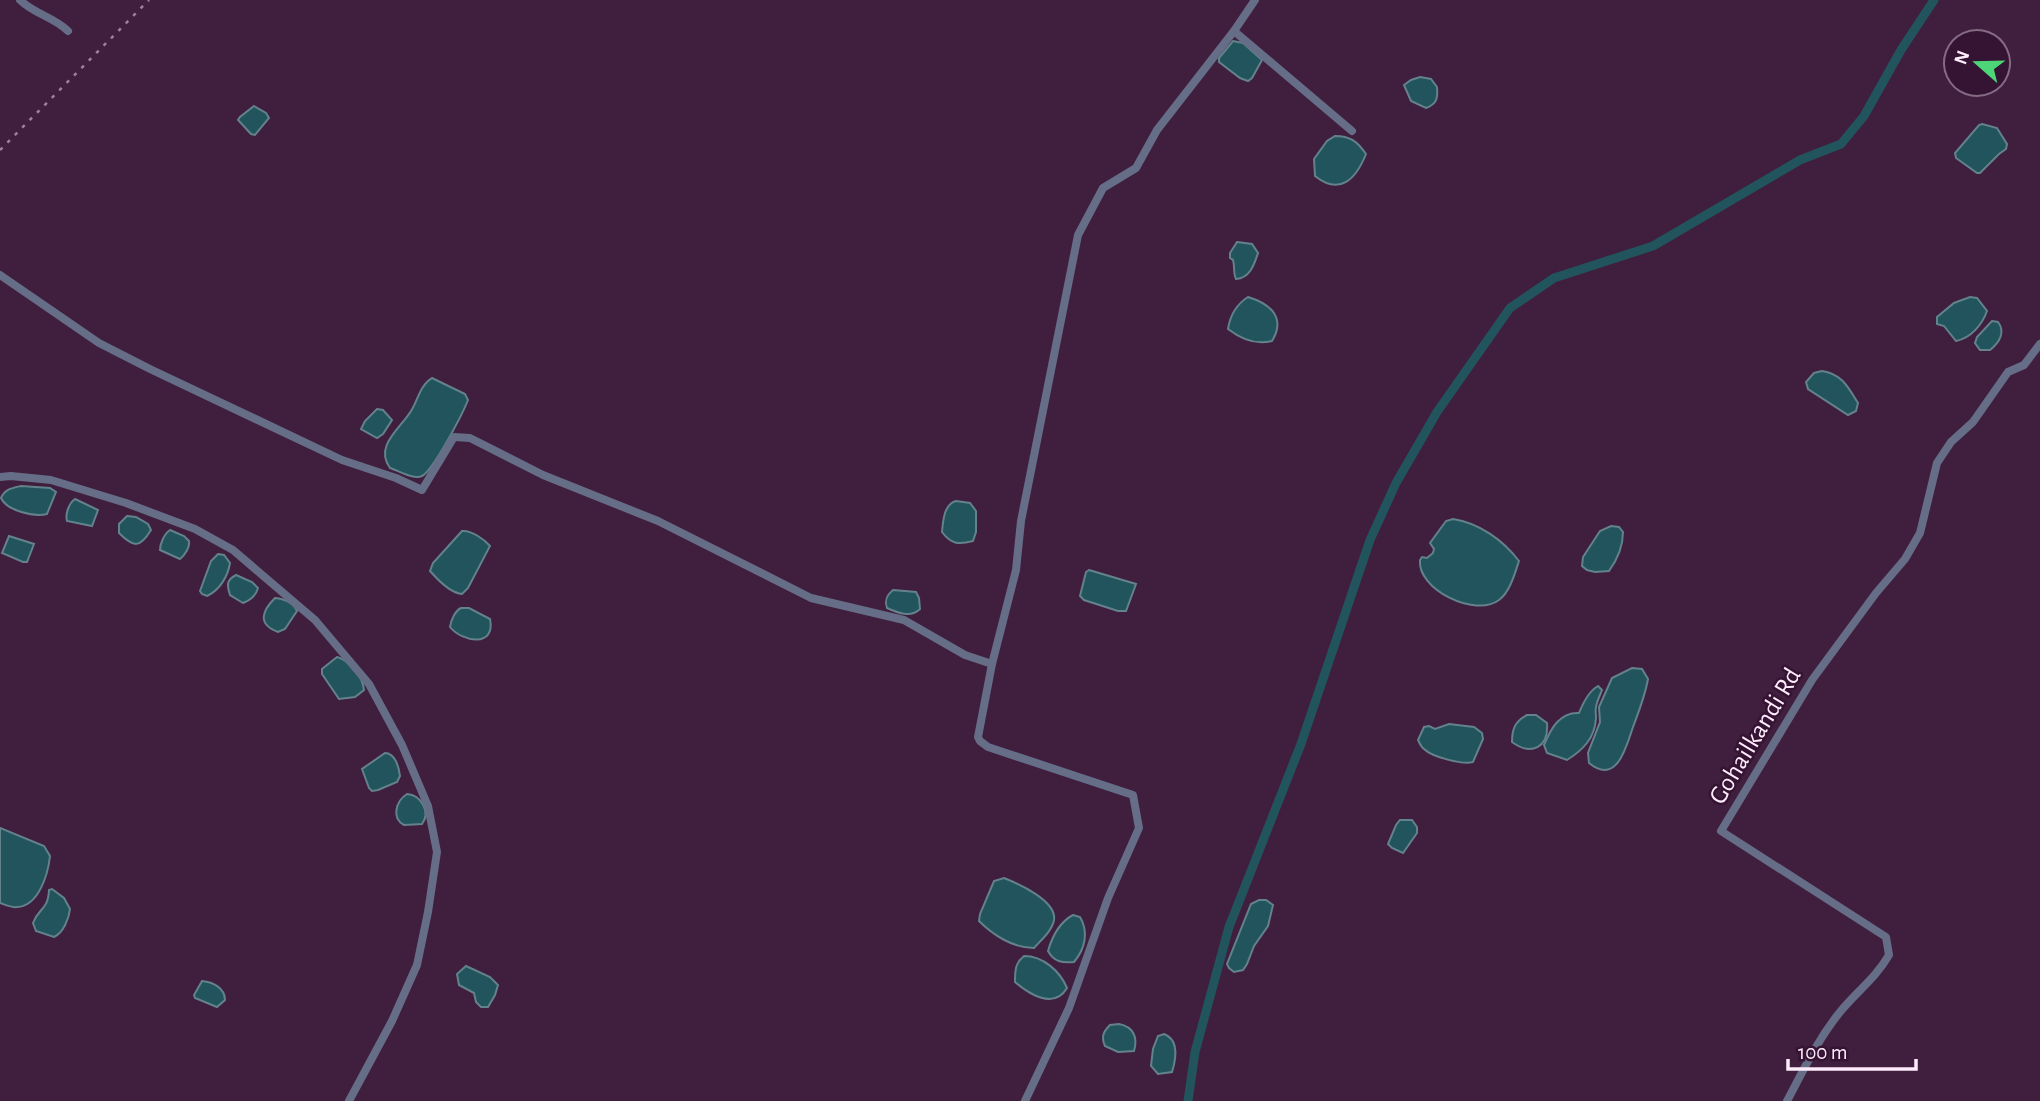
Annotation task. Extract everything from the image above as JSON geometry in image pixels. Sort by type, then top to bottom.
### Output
[{"type":"street","points":[[20,0],[27,8],[60,23],[68,31]]},
{"type":"street","points":[[1025,1101],[1069,1008],[1108,898],[1139,828],[1133,795],[988,747],[978,737],[992,664],[1016,570],[1021,521],[1078,235],[1103,188],[1136,168],[1157,131],[1255,0]]},
{"type":"street","points":[[1234,31],[1352,131]]},
{"type":"street","points":[[0,275],[99,343],[342,460],[396,478],[422,490],[454,437],[470,438],[543,475],[658,521],[811,598],[904,621],[965,655],[992,664]]},
{"type":"street","name":"Gohailkandi Rd","points":[[1787,1101],[1822,1038],[1841,1011],[1880,971],[1889,955],[1886,937],[1721,831],[1812,681],[1876,593],[1905,559],[1920,533],[1937,463],[1951,442],[1973,422],[2008,372],[2024,365],[2040,344]]},
{"type":"street","points":[[0,477],[51,480],[126,503],[195,529],[241,557],[315,620],[369,684],[402,745],[428,806],[437,852],[418,965],[392,1021],[349,1101]]},
{"type":"shaded area","points":[[1233,41],[1243,43],[1262,60],[1248,81],[1219,62],[1219,58]]},
{"type":"shaded area","points":[[1420,77],[1431,79],[1437,87],[1436,100],[1426,108],[1411,101],[1404,85]]},
{"type":"shaded area","points":[[254,106],[269,118],[255,135],[238,120]]},
{"type":"shaded area","points":[[1982,124],[1997,128],[2007,144],[2006,149],[1977,173],[1956,158],[1955,153]]},
{"type":"shaded area","points":[[1335,136],[1353,140],[1366,154],[1352,177],[1346,182],[1332,185],[1315,176],[1314,159],[1327,141]]},
{"type":"shaded area","points":[[1237,242],[1252,244],[1258,253],[1248,273],[1236,279],[1230,253]]},
{"type":"shaded area","points":[[1248,297],[1274,313],[1277,325],[1272,341],[1249,340],[1228,329],[1235,311]]},
{"type":"shaded area","points":[[1970,297],[1977,298],[1987,311],[1975,330],[1956,341],[1944,326],[1937,324],[1937,317],[1954,303]]},
{"type":"shaded area","points":[[1992,321],[1998,322],[2000,326],[2000,337],[1990,350],[1980,350],[1975,343],[1977,337]]},
{"type":"shaded area","points":[[1822,371],[1835,375],[1844,382],[1858,403],[1856,411],[1848,415],[1808,389],[1806,382],[1814,373]]},
{"type":"shaded area","points":[[432,378],[465,394],[468,400],[433,464],[422,476],[415,477],[390,468],[385,452],[390,438]]},
{"type":"shaded area","points":[[377,409],[383,410],[392,420],[377,438],[361,429]]},
{"type":"shaded area","points":[[21,486],[50,488],[56,492],[47,514],[21,512],[4,503],[1,498],[5,493]]},
{"type":"shaded area","points":[[75,499],[98,510],[92,526],[67,521],[68,509]]},
{"type":"shaded area","points":[[956,501],[970,503],[976,511],[973,541],[955,542],[942,532],[947,509]]},
{"type":"shaded area","points":[[127,516],[136,517],[148,524],[151,530],[140,543],[133,543],[119,533],[119,524]]},
{"type":"shaded area","points":[[1453,519],[1472,524],[1490,534],[1506,546],[1519,561],[1503,597],[1489,605],[1463,603],[1449,598],[1428,581],[1422,571],[1420,560],[1433,553],[1434,549],[1430,543],[1446,521]]},
{"type":"shaded area","points":[[1611,526],[1619,527],[1623,532],[1621,548],[1615,562],[1609,571],[1587,570],[1582,566],[1583,557],[1600,531]]},
{"type":"shaded area","points":[[170,530],[189,541],[187,551],[180,559],[160,550],[163,539]]},
{"type":"shaded area","points":[[462,531],[477,536],[490,546],[468,588],[462,594],[448,588],[430,571],[433,563]]},
{"type":"shaded area","points":[[9,536],[34,544],[27,562],[2,553]]},
{"type":"shaded area","points":[[218,554],[224,555],[230,563],[229,568],[219,586],[207,596],[200,591],[211,561]]},
{"type":"shaded area","points":[[1089,570],[1136,584],[1126,611],[1084,600],[1080,596],[1086,572]]},
{"type":"shaded area","points":[[236,575],[252,582],[258,588],[253,597],[243,603],[229,592],[229,581]]},
{"type":"shaded area","points":[[893,590],[916,592],[920,609],[909,614],[887,608],[887,598]]},
{"type":"shaded area","points":[[275,598],[288,602],[297,611],[285,629],[278,632],[264,621],[265,612]]},
{"type":"shaded area","points":[[461,608],[469,608],[490,619],[488,635],[470,639],[450,627]]},
{"type":"shaded area","points":[[337,657],[351,665],[361,680],[364,690],[355,697],[339,699],[322,674],[322,669]]},
{"type":"shaded area","points":[[1632,668],[1642,669],[1648,679],[1642,703],[1619,761],[1607,770],[1599,769],[1589,763],[1588,753],[1600,722],[1599,707],[1612,678]]},
{"type":"shaded area","points":[[1598,686],[1602,690],[1596,707],[1595,725],[1587,743],[1567,760],[1547,753],[1544,745],[1553,727],[1566,715],[1579,713],[1584,701]]},
{"type":"shaded area","points":[[1527,715],[1536,715],[1547,723],[1542,744],[1532,749],[1512,742],[1515,726]]},
{"type":"shaded area","points":[[1449,724],[1474,727],[1482,733],[1483,739],[1473,762],[1440,757],[1428,752],[1421,745],[1418,740],[1424,727],[1435,729]]},
{"type":"shaded area","points":[[385,753],[394,758],[400,776],[397,782],[372,791],[362,769]]},
{"type":"shaded area","points":[[407,794],[417,797],[425,809],[422,824],[404,825],[397,818],[398,805]]},
{"type":"shaded area","points":[[1400,820],[1412,820],[1417,827],[1417,833],[1403,853],[1388,844]]},
{"type":"shaded area","points":[[0,828],[44,846],[50,856],[41,888],[25,905],[13,907],[0,903]]},
{"type":"shaded area","points":[[1004,878],[1036,894],[1050,906],[1053,913],[1051,928],[1034,948],[1004,940],[979,921],[994,881]]},
{"type":"shaded area","points":[[52,889],[64,898],[70,909],[65,925],[54,937],[36,931],[33,923],[45,906],[49,890]]},
{"type":"shaded area","points":[[1266,900],[1273,905],[1268,926],[1254,946],[1243,970],[1234,972],[1227,964],[1251,904]]},
{"type":"shaded area","points":[[1073,915],[1080,917],[1083,923],[1083,946],[1074,962],[1059,961],[1048,951],[1057,930]]},
{"type":"shaded area","points":[[1024,956],[1038,959],[1055,970],[1067,988],[1062,995],[1049,999],[1041,998],[1015,982],[1016,968]]},
{"type":"shaded area","points":[[466,966],[490,977],[498,985],[488,1007],[481,1007],[476,1002],[474,993],[459,985],[457,974]]},
{"type":"shaded area","points":[[202,981],[214,984],[223,992],[225,1000],[217,1007],[195,998]]},
{"type":"shaded area","points":[[1119,1024],[1134,1034],[1134,1051],[1118,1052],[1105,1046],[1103,1037],[1106,1030],[1110,1025]]},
{"type":"shaded area","points":[[1164,1034],[1175,1045],[1175,1061],[1172,1072],[1158,1074],[1151,1066],[1153,1049],[1158,1036]]},
{"type":"waterway","points":[[1188,1101],[1195,1052],[1229,927],[1301,744],[1370,540],[1396,483],[1437,412],[1510,308],[1554,278],[1653,246],[1800,160],[1841,144],[1864,116],[1901,50],[1934,0]]},
{"type":"railway","points":[[0,150],[149,0]]}]
